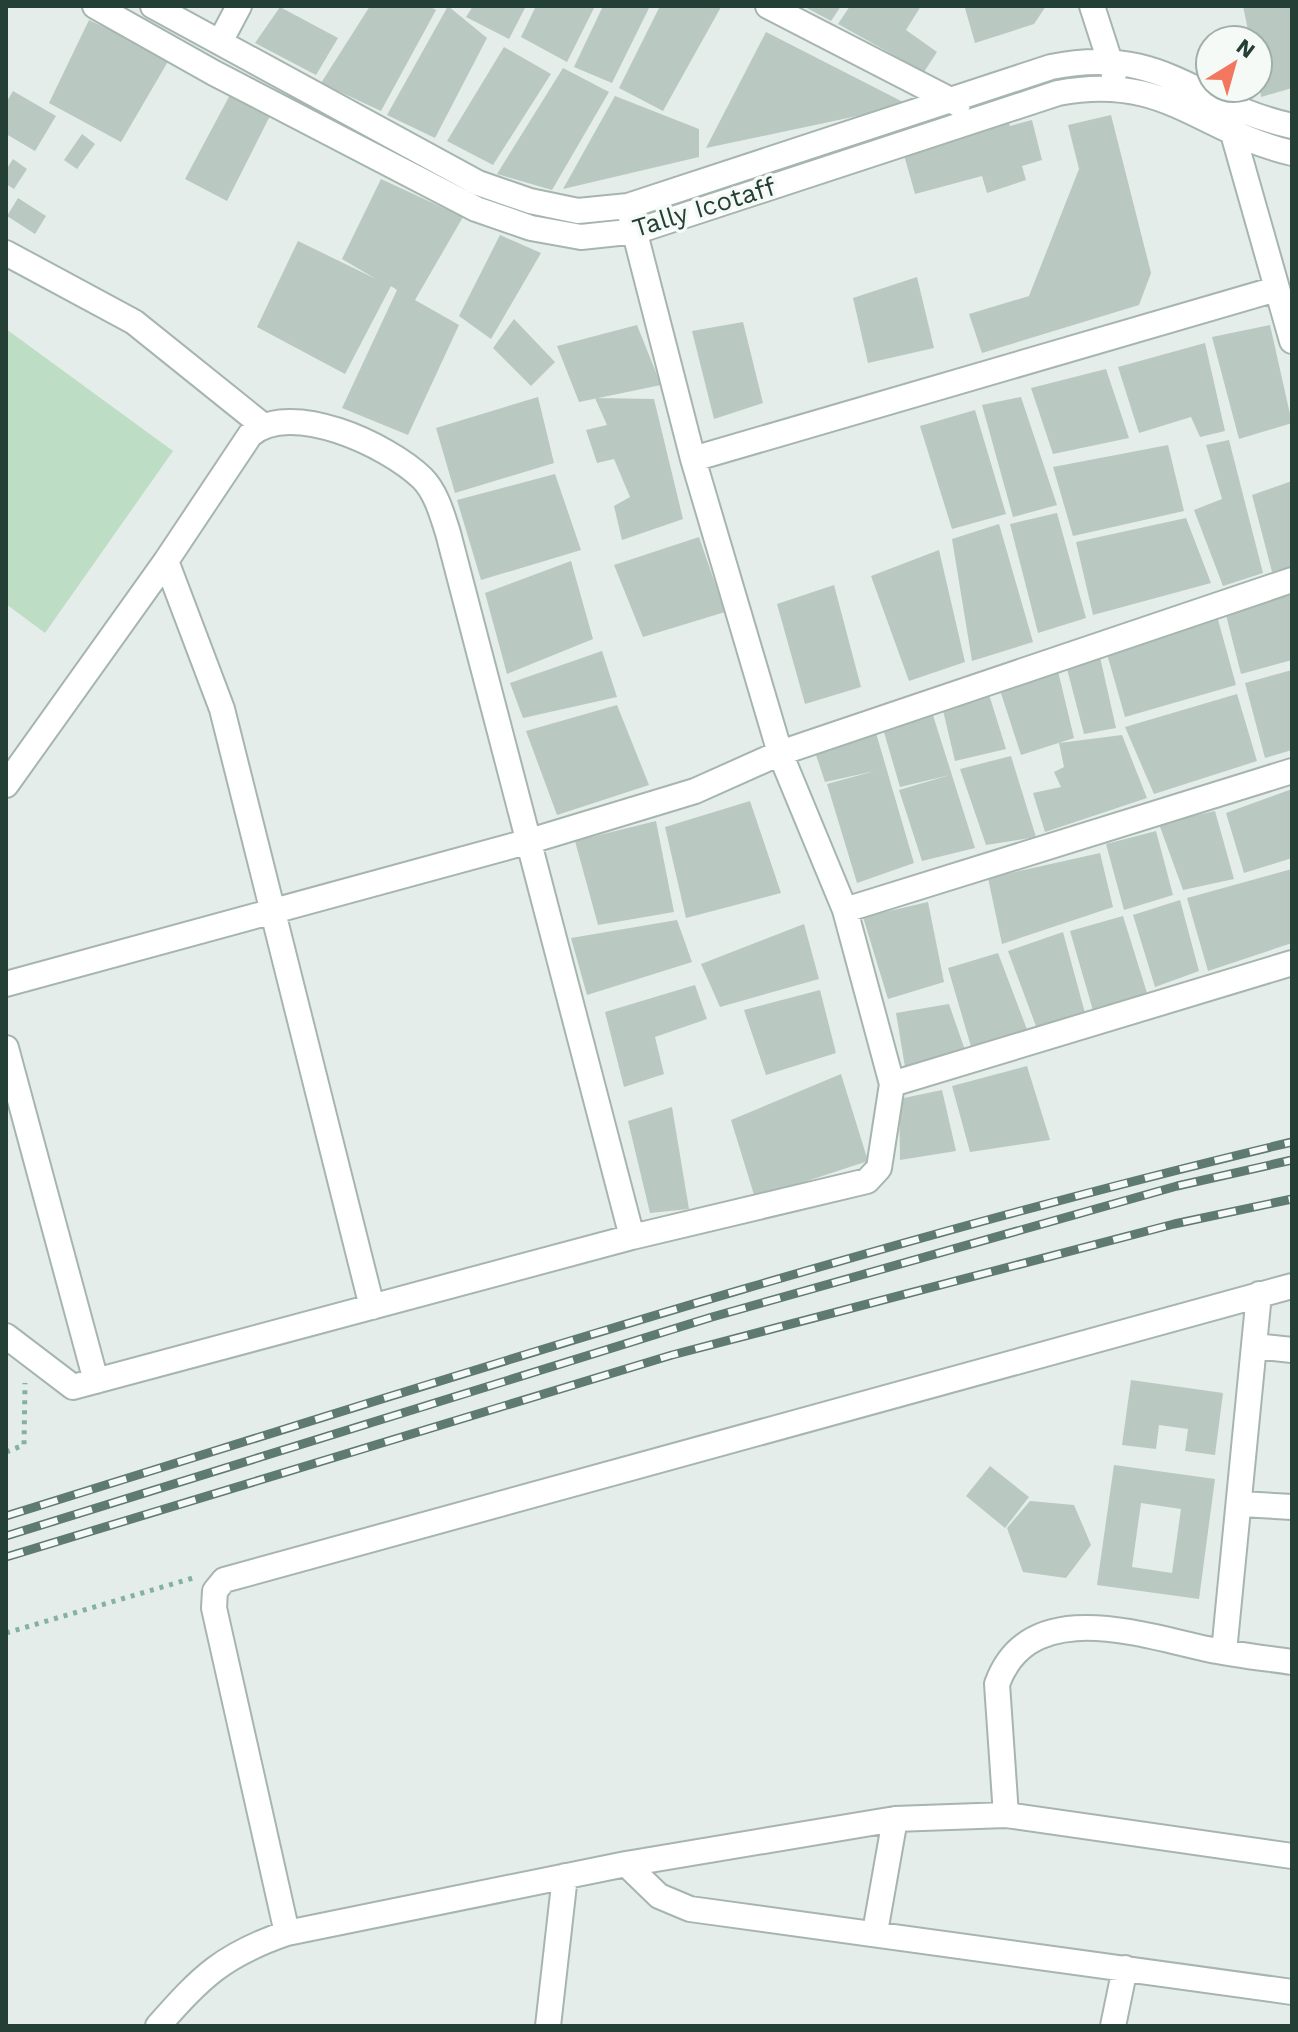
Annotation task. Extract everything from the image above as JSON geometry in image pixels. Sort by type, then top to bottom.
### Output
[{"type":"street","name":"Tally Icotaff","points":[[95,6],[214,73],[476,209],[531,228],[581,237],[637,231],[1058,93],[1089,87],[1146,92],[1182,106],[1257,144],[1292,153]]},
{"type":"street","name":"Tally Icotaff","points":[[153,6],[478,183],[530,201],[578,211],[628,206],[1051,67],[1085,60],[1145,66],[1194,86]]},
{"type":"street","points":[[220,42],[239,6]]},
{"type":"street","points":[[768,6],[951,99],[982,118]]},
{"type":"street","points":[[1092,6],[1113,62],[1116,88]]},
{"type":"street","points":[[1224,104],[1292,341]]},
{"type":"street","name":"Tally Icotaff","points":[[1227,104],[1257,119],[1292,126]]},
{"type":"street","points":[[6,1336],[73,1387],[632,1237],[867,1181],[879,1168],[892,1084],[845,910],[780,753],[693,459],[637,231],[628,206]]},
{"type":"street","points":[[6,253],[134,322],[261,424]]},
{"type":"street","points":[[693,459],[1276,289]]},
{"type":"street","points":[[6,785],[166,561],[250,435],[261,424],[279,420],[308,422],[354,437],[399,460],[423,479],[440,506],[632,1237]]},
{"type":"street","points":[[166,561],[222,709],[372,1307]]},
{"type":"street","points":[[6,984],[530,841],[695,791],[780,753],[1292,580]]},
{"type":"street","points":[[845,910],[1292,771]]},
{"type":"street","points":[[892,1084],[1292,963]]},
{"type":"street","points":[[6,1048],[96,1381]]},
{"type":"street","points":[[287,1933],[214,1608],[215,1591],[224,1580],[1292,1286]]},
{"type":"street","points":[[1224,1652],[1241,1504],[1259,1294]]},
{"type":"street","points":[[1255,1346],[1292,1350]]},
{"type":"street","points":[[1241,1504],[1292,1507]]},
{"type":"street","points":[[1006,1815],[997,1684],[1004,1665],[1022,1645],[1043,1633],[1074,1627],[1125,1631],[1224,1652],[1292,1662]]},
{"type":"street","points":[[158,2026],[193,1986],[218,1964],[245,1948],[287,1933],[626,1864],[895,1819],[1006,1815],[1292,1856]]},
{"type":"street","points":[[875,1932],[895,1819]]},
{"type":"street","points":[[626,1864],[659,1896],[690,1909],[875,1932],[1292,1992]]},
{"type":"street","points":[[548,2026],[565,1876]]},
{"type":"street","points":[[1113,2026],[1125,1968]]},
{"type":"path","points":[[6,1452],[24,1445],[22,1386],[40,1363]]},
{"type":"path","points":[[6,1633],[195,1577]]},
{"type":"green space","points":[[6,329],[173,451],[45,633],[6,604]]},
{"type":"building","points":[[370,6],[429,6],[436,10],[381,111],[321,83]]},
{"type":"building","points":[[448,6],[487,38],[435,138],[387,115]]},
{"type":"building","points":[[473,6],[526,6],[509,39],[466,17]]},
{"type":"building","points":[[536,6],[595,6],[567,62],[521,37]]},
{"type":"building","points":[[603,6],[650,6],[612,83],[574,67]]},
{"type":"building","points":[[660,6],[721,7],[663,111],[619,88]]},
{"type":"building","points":[[803,6],[841,6],[831,21]]},
{"type":"building","points":[[850,6],[921,6],[906,30],[937,52],[924,72],[838,24]]},
{"type":"building","points":[[1046,6],[1034,24],[975,43],[965,8]]},
{"type":"building","points":[[1243,6],[1292,6],[1292,88],[1274,93],[1274,24],[1247,24]]},
{"type":"building","points":[[280,7],[338,38],[316,75],[255,43]]},
{"type":"building","points":[[89,20],[170,58],[121,142],[49,103]]},
{"type":"building","points":[[766,32],[909,105],[706,148]]},
{"type":"building","points":[[504,47],[551,74],[493,165],[447,141]]},
{"type":"building","points":[[563,68],[609,92],[552,190],[497,174]]},
{"type":"building","points":[[13,91],[56,116],[35,151],[6,134],[6,103]]},
{"type":"building","points":[[231,93],[272,112],[227,201],[185,179]]},
{"type":"building","points":[[615,96],[699,129],[699,157],[563,189]]},
{"type":"building","points":[[1111,115],[1151,273],[1139,305],[982,353],[969,314],[1029,296],[1079,169],[1068,125]]},
{"type":"building","points":[[1007,117],[1010,126],[1032,120],[1042,160],[1022,166],[1026,180],[987,193],[982,176],[915,194],[904,155],[968,137],[965,129]]},
{"type":"building","points":[[82,134],[95,144],[77,169],[64,160]]},
{"type":"building","points":[[13,159],[27,169],[14,189],[6,184],[6,170]]},
{"type":"building","points":[[381,179],[463,217],[415,300],[459,325],[408,435],[342,408],[397,290],[391,286],[345,374],[257,327],[298,241],[376,279],[342,259]]},
{"type":"building","points":[[18,198],[46,216],[35,234],[7,216]]},
{"type":"building","points":[[500,235],[541,253],[491,339],[459,316]]},
{"type":"building","points":[[917,277],[934,348],[868,363],[853,298]]},
{"type":"building","points":[[514,319],[555,362],[531,386],[493,348]]},
{"type":"building","points":[[743,322],[763,403],[714,419],[692,331]]},
{"type":"building","points":[[637,325],[661,385],[579,402],[557,346]]},
{"type":"building","points":[[1270,325],[1292,423],[1239,439],[1212,337]]},
{"type":"building","points":[[1205,343],[1225,431],[1200,437],[1191,417],[1139,433],[1118,367]]},
{"type":"building","points":[[1106,369],[1129,438],[1053,454],[1031,388]]},
{"type":"building","points":[[538,397],[554,463],[455,493],[436,428]]},
{"type":"building","points":[[1021,397],[1057,505],[1013,517],[982,405]]},
{"type":"building","points":[[595,398],[654,399],[683,519],[622,540],[614,506],[630,497],[614,459],[597,463],[586,430],[607,425]]},
{"type":"building","points":[[975,410],[1006,514],[952,529],[920,426]]},
{"type":"building","points":[[1229,440],[1263,573],[1223,586],[1194,510],[1222,499],[1206,445]]},
{"type":"building","points":[[1168,445],[1184,511],[1073,536],[1053,467]]},
{"type":"building","points":[[555,474],[581,550],[481,580],[457,500]]},
{"type":"building","points":[[1292,481],[1292,567],[1272,572],[1252,495]]},
{"type":"building","points":[[1057,513],[1086,618],[1038,633],[1010,524]]},
{"type":"building","points":[[1186,518],[1211,583],[1093,615],[1076,542]]},
{"type":"building","points":[[999,524],[1033,642],[972,661],[952,539]]},
{"type":"building","points":[[699,537],[725,612],[643,637],[614,565]]},
{"type":"building","points":[[939,550],[965,662],[909,681],[871,576]]},
{"type":"building","points":[[571,561],[593,639],[507,674],[485,593]]},
{"type":"building","points":[[834,585],[861,687],[805,704],[777,604]]},
{"type":"building","points":[[1292,595],[1292,660],[1241,674],[1225,611]]},
{"type":"building","points":[[1217,616],[1236,685],[1125,717],[1105,647]]},
{"type":"building","points":[[602,651],[617,697],[523,718],[510,683]]},
{"type":"building","points":[[1100,657],[1116,728],[1084,734],[1066,665]]},
{"type":"building","points":[[1292,670],[1292,750],[1265,758],[1245,683]]},
{"type":"building","points":[[1058,671],[1074,738],[1021,755],[999,687]]},
{"type":"building","points":[[987,688],[1006,749],[955,761],[941,702]]},
{"type":"building","points":[[1237,694],[1257,761],[1154,794],[1125,727]]},
{"type":"building","points":[[617,705],[649,785],[557,815],[526,731]]},
{"type":"building","points":[[931,709],[975,848],[922,861],[899,790],[950,775],[900,787],[881,722]]},
{"type":"building","points":[[874,726],[914,863],[857,883],[827,784],[875,771],[825,782],[812,743]]},
{"type":"building","points":[[1122,735],[1147,798],[1045,832],[1033,793],[1061,787],[1054,772],[1064,767],[1059,743]]},
{"type":"building","points":[[1011,756],[1036,837],[986,845],[960,769]]},
{"type":"building","points":[[1292,789],[1292,858],[1244,873],[1226,813]]},
{"type":"building","points":[[750,801],[781,893],[686,918],[665,827]]},
{"type":"building","points":[[1215,811],[1234,879],[1183,890],[1159,824]]},
{"type":"building","points":[[656,821],[674,912],[598,925],[575,841]]},
{"type":"building","points":[[1156,831],[1173,895],[1124,910],[1106,844]]},
{"type":"building","points":[[1100,853],[1113,907],[1002,944],[988,878]]},
{"type":"building","points":[[1292,869],[1292,943],[1208,971],[1187,898]]},
{"type":"building","points":[[1180,900],[1199,971],[1155,987],[1133,915]]},
{"type":"building","points":[[928,902],[944,982],[888,999],[863,917]]},
{"type":"building","points":[[1123,916],[1147,993],[1094,1014],[1070,931]]},
{"type":"building","points":[[677,920],[692,962],[587,995],[571,938]]},
{"type":"building","points":[[804,924],[819,979],[720,1007],[701,964]]},
{"type":"building","points":[[1063,932],[1085,1013],[1037,1029],[1008,951]]},
{"type":"building","points":[[998,953],[1028,1032],[972,1050],[948,968]]},
{"type":"building","points":[[695,985],[707,1019],[655,1037],[664,1074],[624,1087],[605,1012]]},
{"type":"building","points":[[820,990],[836,1053],[766,1075],[744,1010]]},
{"type":"building","points":[[949,1004],[966,1053],[905,1067],[896,1013]]},
{"type":"building","points":[[1027,1066],[1050,1140],[970,1152],[952,1086]]},
{"type":"building","points":[[841,1074],[868,1161],[755,1198],[731,1120]]},
{"type":"building","points":[[942,1090],[956,1151],[900,1160],[899,1099]]},
{"type":"building","points":[[672,1107],[689,1209],[650,1213],[628,1121]]},
{"type":"building","points":[[1131,1380],[1223,1393],[1215,1455],[1185,1451],[1188,1429],[1159,1425],[1156,1449],[1122,1445]]},
{"type":"building","points":[[1114,1465],[1215,1479],[1199,1599],[1097,1585]],"holes":[[[1141,1503],[1181,1509],[1172,1573],[1132,1567]]]},
{"type":"building","points":[[990,1466],[1029,1497],[1005,1528],[966,1496]]},
{"type":"building","points":[[1030,1501],[1074,1505],[1091,1545],[1066,1578],[1023,1572],[1007,1528]]},
{"type":"railway","points":[[6,1516],[806,1271],[967,1225],[1292,1142]]},
{"type":"railway","points":[[6,1536],[712,1317],[1177,1186],[1292,1160]]},
{"type":"railway","points":[[6,1557],[672,1355],[1174,1224],[1292,1199]]}]
